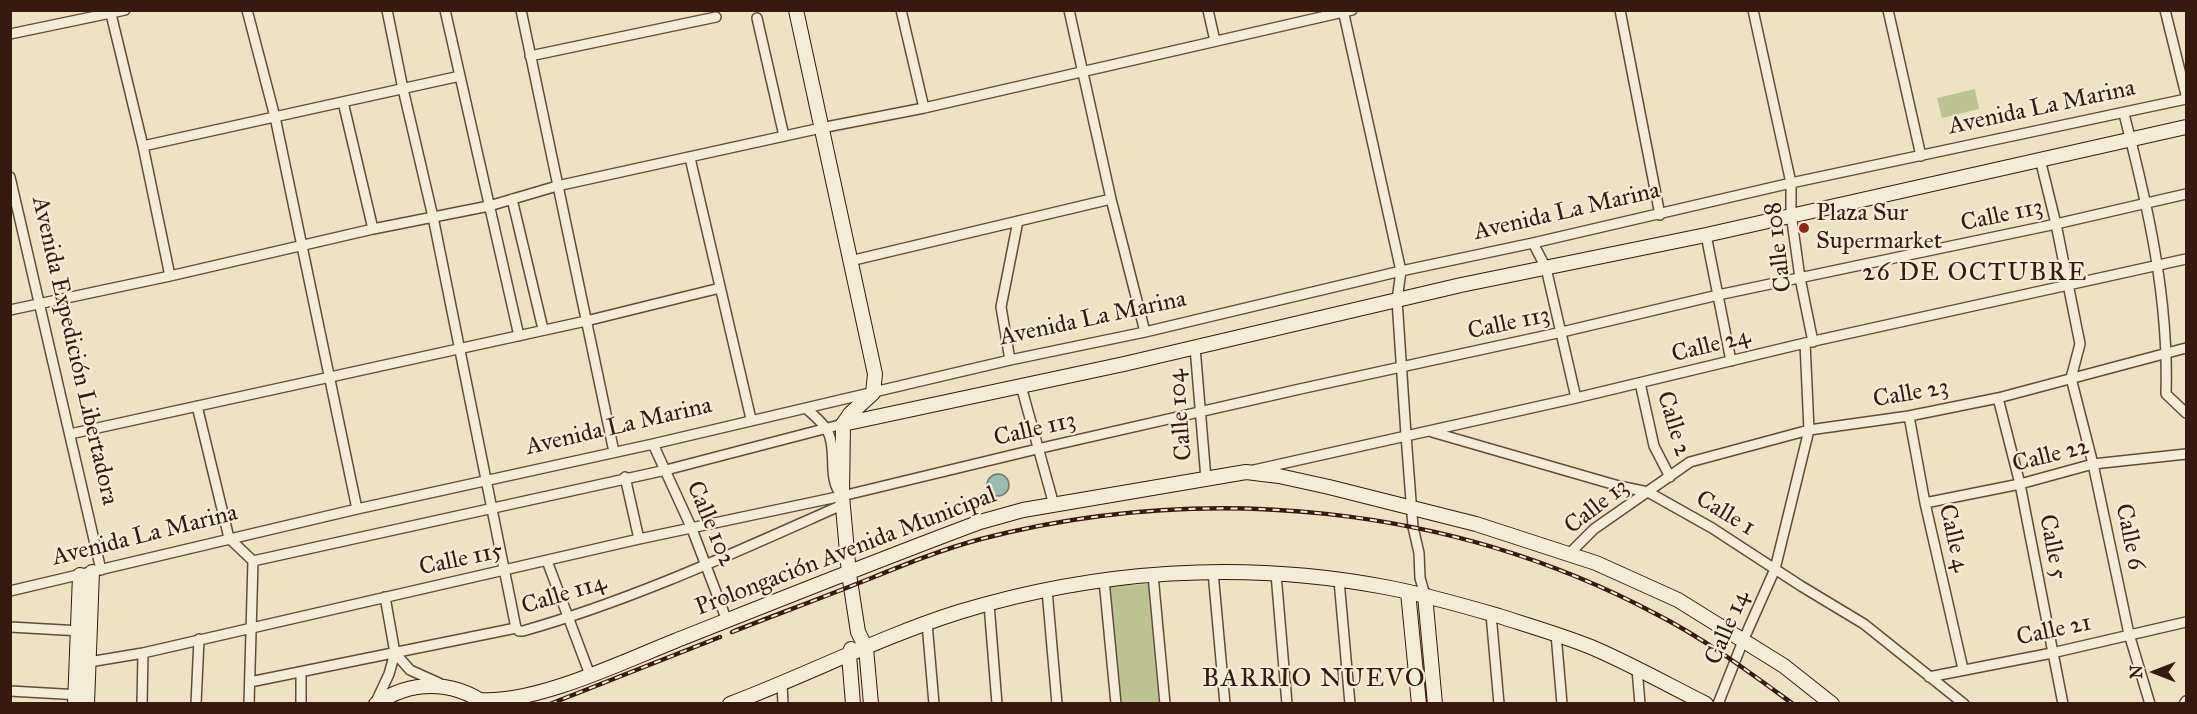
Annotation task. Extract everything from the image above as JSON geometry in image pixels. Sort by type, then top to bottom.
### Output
[{"type":"street","points":[[10,34],[125,10]]},
{"type":"street","points":[[247,10],[275,117],[357,509]]},
{"type":"street","points":[[387,10],[494,507],[516,627]]},
{"type":"street","points":[[445,10],[519,336]]},
{"type":"street","points":[[521,10],[614,452]]},
{"type":"street","points":[[796,10],[875,374],[873,393],[850,414],[843,424],[842,501],[849,574],[858,632],[866,648],[871,704]]},
{"type":"street","points":[[901,10],[924,108]]},
{"type":"street","points":[[1068,10],[1111,199],[1145,332]]},
{"type":"street","points":[[1208,10],[1215,41]]},
{"type":"street","points":[[1620,10],[1660,215]]},
{"type":"street","name":"Calle 108","points":[[1753,10],[1791,183],[1791,214],[1809,342],[1809,430]]},
{"type":"street","points":[[1888,10],[1921,156]]},
{"type":"street","points":[[2165,10],[2187,95]]},
{"type":"street","points":[[10,310],[373,229],[489,206],[557,186],[821,128],[924,108],[1346,11],[1401,271],[1397,300],[1413,527],[1419,554],[1419,578],[1425,595],[1435,704]]},
{"type":"street","points":[[110,12],[143,147],[170,276]]},
{"type":"street","points":[[530,57],[716,17]]},
{"type":"street","points":[[757,18],[784,136]]},
{"type":"street","points":[[143,147],[460,76]]},
{"type":"street","name":"Avenida La Marina","points":[[10,591],[229,538],[653,444],[751,419],[1010,360],[1145,332],[1401,271],[1660,215],[1791,183],[2187,99]]},
{"type":"street","points":[[343,102],[373,229]]},
{"type":"street","points":[[2124,114],[2158,265],[2167,354],[2166,394],[2187,412]]},
{"type":"street","name":"Avenida La Marina","points":[[253,561],[625,477],[666,470],[843,424],[1195,347],[1461,285],[1706,235],[1791,214],[2187,127]]},
{"type":"street","points":[[690,158],[751,419]]},
{"type":"street","points":[[2040,159],[2069,284],[2080,344],[2071,378]]},
{"type":"street","name":"Avenida Expedición Libertadora","points":[[10,177],[70,434],[91,572],[84,632],[82,699]]},
{"type":"street","name":"Calle 113","points":[[842,501],[1038,449],[1718,296],[2187,194]]},
{"type":"street","points":[[512,199],[543,329]]},
{"type":"street","points":[[850,261],[1111,199]]},
{"type":"street","points":[[1010,360],[1001,307],[1018,221]]},
{"type":"street","points":[[1706,235],[1731,361]]},
{"type":"street","points":[[1533,243],[1546,268],[1576,398]]},
{"type":"street","name":"Calle 24","points":[[1246,472],[1576,398],[1809,342],[2187,259]]},
{"type":"street","points":[[70,434],[586,321],[720,288]]},
{"type":"street","name":"Calle 104","points":[[1195,347],[1206,479]]},
{"type":"street","name":"Calle 23","points":[[1648,492],[1690,462],[1809,430],[1909,416],[1998,398],[2187,348]]},
{"type":"street","name":"Calle 6","points":[[2071,378],[2093,464],[2129,634],[2150,704]]},
{"type":"street","name":"Calle 2","points":[[1640,383],[1654,446],[1670,477]]},
{"type":"street","points":[[1021,386],[1054,505]]},
{"type":"street","name":"Calle 5","points":[[1998,398],[2020,484],[2063,704]]},
{"type":"street","points":[[197,406],[229,538],[253,561],[249,704]]},
{"type":"street","points":[[806,408],[828,429],[831,440],[833,480],[842,501]]},
{"type":"street","name":"Calle 4","points":[[1909,416],[1925,503],[1963,669]]},
{"type":"street","name":"Calle 14","points":[[1718,704],[1743,640],[1775,569],[1809,430]]},
{"type":"street","name":"Calle 1","points":[[1430,431],[1619,486],[1648,492],[1712,528],[1864,624],[1964,704]]},
{"type":"street","name":"Calle 102","points":[[653,444],[692,528],[728,621]]},
{"type":"street","name":"Calle 22","points":[[1925,503],[2020,484],[2093,464],[2187,454]]},
{"type":"street","name":"Prolongación Avenida Municipal","points":[[376,704],[403,689],[424,686],[446,686],[466,692],[483,702],[517,698],[590,675],[980,522],[1054,505],[1246,472],[1289,478],[1412,508],[1486,527],[1570,553],[1678,600],[1784,666],[1832,704]]},
{"type":"street","points":[[625,477],[639,539]]},
{"type":"street","name":"Calle 13","points":[[1570,553],[1594,528],[1648,492]]},
{"type":"street","name":"Calle 115","points":[[89,662],[143,653],[639,539],[842,501]]},
{"type":"street","name":"Calle 114","points":[[250,682],[516,627],[519,631],[523,631],[568,618],[707,564],[842,501]]},
{"type":"street","points":[[547,561],[590,675]]},
{"type":"street","points":[[1214,572],[1225,704]]},
{"type":"street","points":[[730,704],[927,623],[989,604],[1047,590],[1104,580],[1214,572],[1276,574],[1339,580],[1425,595],[1556,634],[1637,669],[1706,704]]},
{"type":"street","points":[[1276,574],[1287,704]]},
{"type":"street","points":[[1153,575],[1165,704]]},
{"type":"street","points":[[1419,578],[1408,592],[1419,704]]},
{"type":"street","points":[[1104,580],[1116,704]]},
{"type":"street","points":[[1339,580],[1350,704]]},
{"type":"street","points":[[1047,590],[1057,704]]},
{"type":"street","points":[[376,704],[395,653],[385,597]]},
{"type":"street","points":[[989,604],[997,704]]},
{"type":"street","points":[[1491,614],[1499,704]]},
{"type":"street","name":"Calle 21","points":[[1929,676],[2052,653],[2187,622]]},
{"type":"street","points":[[927,623],[934,704]]},
{"type":"street","points":[[10,627],[84,632]]},
{"type":"street","name":"Avenida Expedición Libertadora","points":[[82,699],[89,662],[84,632]]},
{"type":"street","points":[[853,704],[849,655],[858,632]]},
{"type":"street","points":[[1556,634],[1563,704]]},
{"type":"street","points":[[196,704],[199,639]]},
{"type":"street","points":[[142,704],[143,653]]},
{"type":"street","points":[[395,653],[404,665],[416,674],[446,686]]},
{"type":"street","points":[[1637,669],[1640,704]]},
{"type":"street","points":[[301,672],[301,704]]},
{"type":"street","points":[[782,684],[783,704]]},
{"type":"street","points":[[10,691],[82,699]]},
{"type":"green space","points":[[1975,89],[1979,109],[1942,118],[1937,98]]},
{"type":"green space","points":[[1148,584],[1159,703],[1120,703],[1108,586]]},
{"type":"shaded area","points":[[998,474],[1006,477],[1009,485],[1006,493],[998,496],[990,493],[987,485],[990,477]]},
{"type":"railway","points":[[732,632],[953,547],[1066,521],[1153,511],[1239,509],[1326,514],[1412,527],[1496,548],[1577,577],[1656,614],[1692,634],[1793,704]]},
{"type":"railway","points":[[550,704],[720,637]]},
{"type":"place","name":"Plaza Sur Supermarket","points":[[1804,228]]},
{"type":"district","name":"26 DE OCTUBRE","points":[[1975,274]]},
{"type":"district","name":"BARRIO NUEVO","points":[[1314,680]]}]
